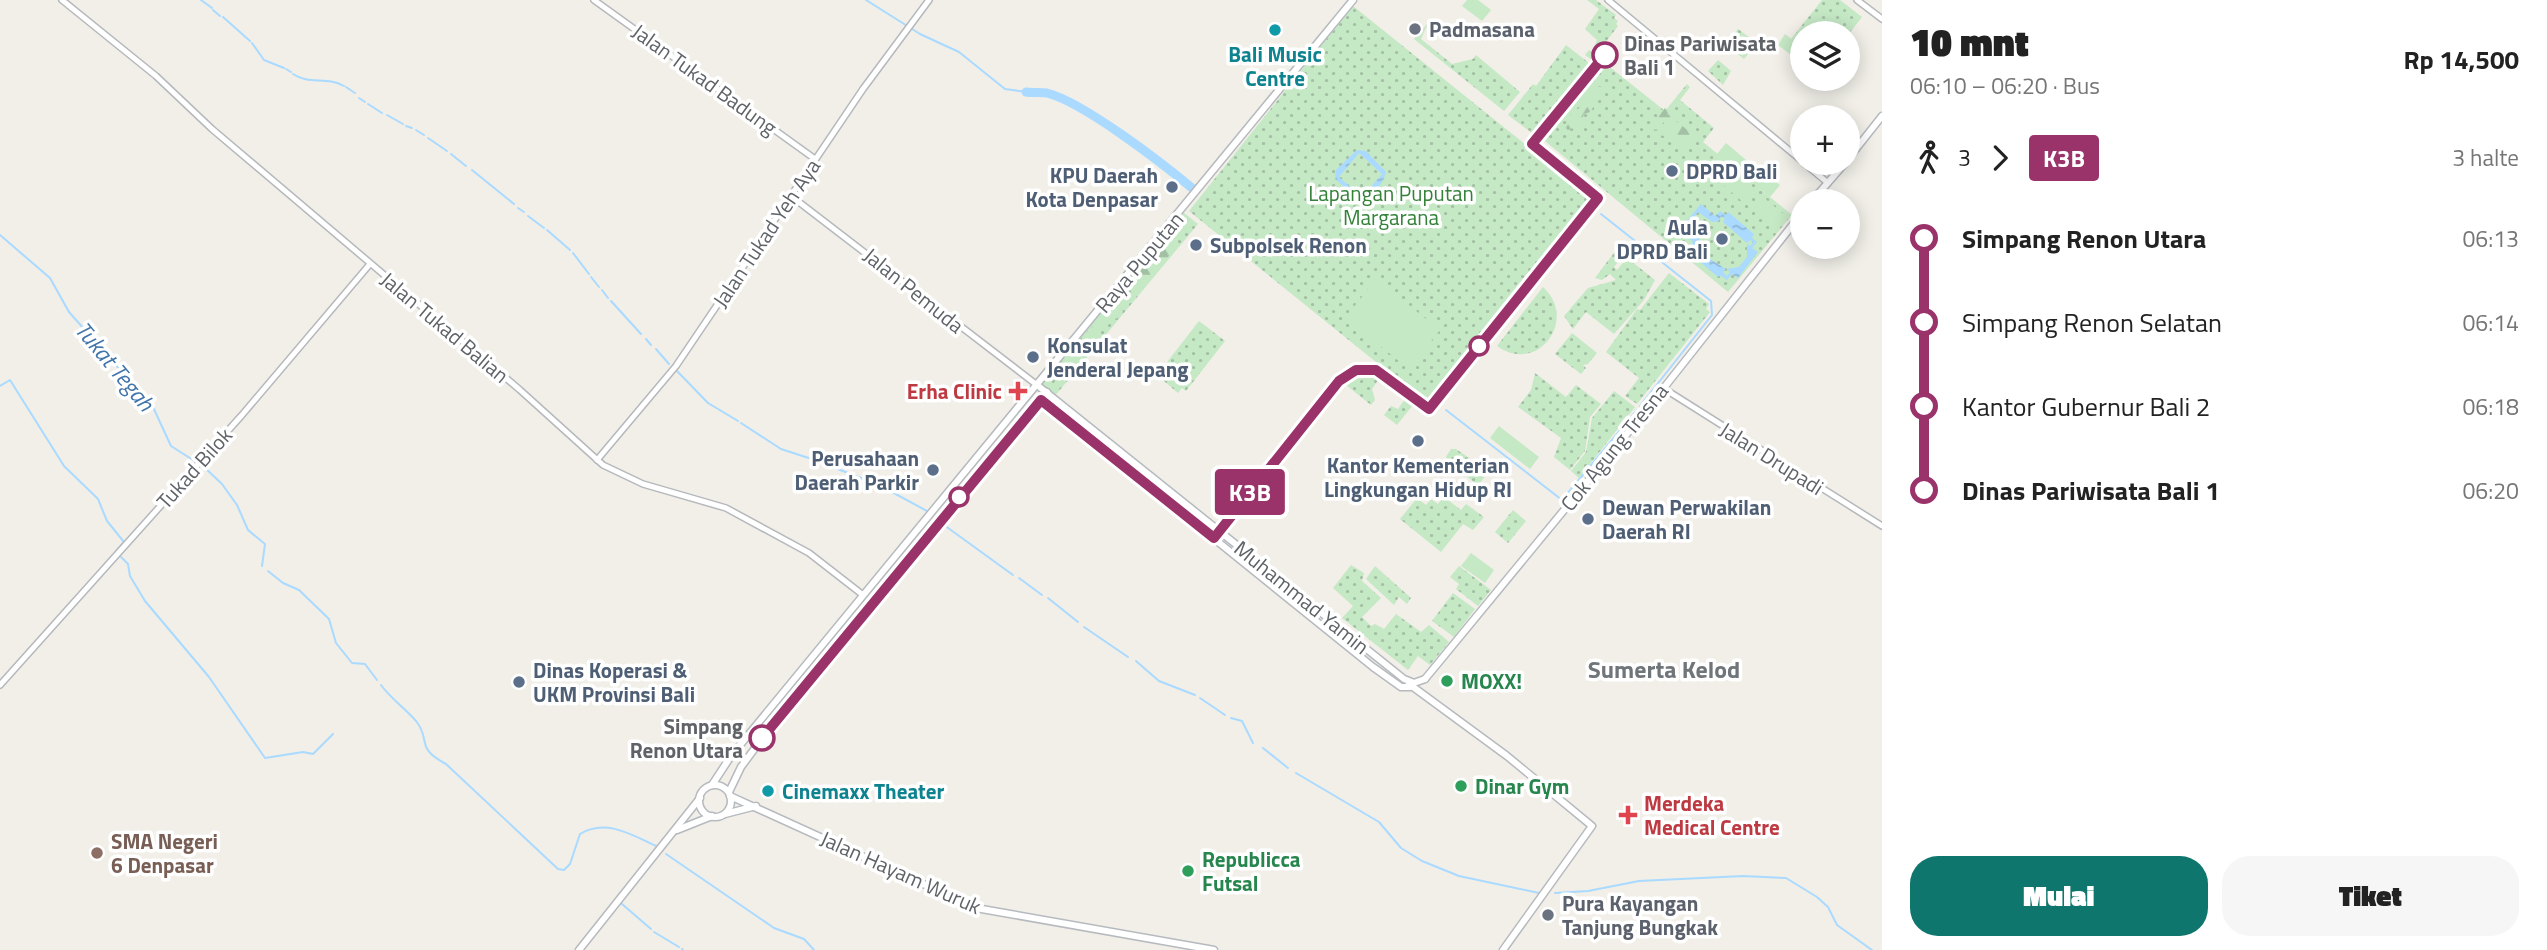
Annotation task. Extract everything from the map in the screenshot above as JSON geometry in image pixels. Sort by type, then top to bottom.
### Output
[{"type":"main road","name":"Raya Puputan","points":[[712,785],[731,756],[1353,0]]},
{"type":"main road","points":[[1860,144],[1882,116]]},
{"type":"main road","points":[[1823,189],[1834,175]]},
{"type":"main road","name":"Cok Agung Tresna","points":[[1424,679],[1663,388],[1790,228]]},
{"type":"main road","name":"Muhammad Yamin","points":[[1037,384],[1410,685]]},
{"type":"main road","points":[[722,815],[729,809],[733,779],[759,742],[1047,393]]},
{"type":"main road","name":"Muhammad Yamin","points":[[1041,400],[1314,620],[1401,687],[1410,685]]},
{"type":"main road","points":[[998,433],[1007,440]]},
{"type":"main road","points":[[895,558],[903,565]]},
{"type":"main road","points":[[1314,620],[1320,613]]},
{"type":"main road","points":[[1410,685],[1424,679],[1428,697]]},
{"type":"main road","points":[[1410,685],[1507,756],[1592,826],[1503,950]]},
{"type":"main road","points":[[579,950],[705,789],[712,785],[723,787],[729,794]]},
{"type":"main road","name":"Jalan Hayam Wuruk","points":[[729,794],[976,908],[1214,950]]},
{"type":"main road","points":[[699,798],[703,811],[712,816]]},
{"type":"main road","points":[[675,830],[712,816],[758,806]]},
{"type":"street","name":"Jalan Tukad Balian","points":[[62,0],[156,76],[212,129],[614,473],[726,508],[809,553],[863,595]]},
{"type":"street","name":"Jalan Tukad Badung","points":[[594,0],[815,159]]},
{"type":"street","name":"Jalan Tukad Yeh Aya","points":[[597,460],[672,371],[815,159],[929,0]]},
{"type":"street","points":[[1608,0],[1790,151]]},
{"type":"street","points":[[1857,0],[1882,19]]},
{"type":"street","points":[[1818,175],[1828,183]]},
{"type":"street","name":"Jalan Pemuda","points":[[791,196],[1037,384]]},
{"type":"street","name":"Tukad Bilok","points":[[0,685],[200,462],[370,264]]},
{"type":"street","name":"Jalan Drupadi","points":[[1663,388],[1882,526]]},
{"type":"green space","points":[[1467,0],[1478,0],[1491,10],[1482,21],[1462,6]]},
{"type":"green space","points":[[1587,0],[1596,0],[1616,15],[1614,18],[1618,21],[1618,26],[1592,60],[1585,55],[1589,50],[1592,52],[1597,40],[1585,29],[1599,9]]},
{"type":"green space","points":[[1822,0],[1840,0],[1862,17],[1859,21],[1805,21]]},
{"type":"green space","name":"Lapangan Puputan Margarana","points":[[1353,6],[1593,199],[1428,404],[1189,211]]},
{"type":"green space","points":[[1428,23],[1421,39],[1452,64],[1473,59],[1476,55],[1520,92],[1504,111],[1414,39]]},
{"type":"green space","points":[[1738,29],[1757,43],[1744,59],[1726,45]]},
{"type":"green space","points":[[1785,34],[1790,38],[1790,54],[1778,45]]},
{"type":"green space","points":[[1566,45],[1589,63],[1532,133],[1508,115],[1533,84],[1536,86]]},
{"type":"green space","points":[[1718,60],[1731,71],[1723,85],[1708,71]]},
{"type":"green space","points":[[1606,64],[1665,111],[1687,84],[1690,87],[1680,100],[1714,128],[1703,142],[1790,213],[1790,217],[1728,292],[1545,141]]},
{"type":"green space","points":[[1595,86],[1601,87],[1603,92],[1590,112],[1584,114],[1580,125],[1568,130],[1565,127],[1570,115],[1583,105],[1583,101]]},
{"type":"green space","points":[[1665,108],[1669,111],[1667,115],[1673,110],[1679,114],[1675,120],[1696,137],[1684,150],[1679,149],[1683,139],[1680,137],[1673,144],[1670,141],[1677,132],[1674,130],[1668,137],[1660,135],[1666,120],[1656,130],[1651,127]]},
{"type":"green space","points":[[1726,143],[1746,160],[1738,170],[1717,154]]},
{"type":"green space","points":[[1758,168],[1780,185],[1770,197],[1748,179]]},
{"type":"green space","points":[[1734,172],[1755,189],[1744,203],[1723,185]]},
{"type":"green space","points":[[1763,197],[1786,216],[1776,229],[1753,210]]},
{"type":"green space","points":[[1183,212],[1198,224],[1054,397],[1039,384]]},
{"type":"green space","points":[[1169,240],[1175,249],[1126,305],[1119,296],[1123,287],[1162,241]]},
{"type":"green space","points":[[1616,250],[1623,256],[1614,267],[1617,270],[1627,258],[1655,280],[1644,300],[1614,334],[1586,312],[1573,329],[1564,316],[1588,288],[1616,280],[1610,274],[1602,280],[1595,278]]},
{"type":"green space","points":[[1669,273],[1709,304],[1706,309],[1710,312],[1637,404],[1625,396],[1639,378],[1606,352],[1637,309],[1640,310]]},
{"type":"green space","points":[[1376,279],[1440,330],[1409,369],[1345,318]]},
{"type":"green space","points":[[1543,287],[1553,300],[1557,314],[1555,328],[1549,340],[1539,349],[1526,354],[1512,353],[1497,346]]},
{"type":"green space","points":[[1113,302],[1117,302],[1123,312],[1116,319],[1110,315],[1104,329],[1091,339],[1095,342],[1092,351],[1083,356],[1077,350],[1079,342]]},
{"type":"green space","points":[[1199,321],[1225,341],[1186,391],[1182,388],[1178,393],[1157,375]]},
{"type":"green space","points":[[1572,333],[1597,353],[1588,364],[1583,365],[1586,368],[1581,374],[1555,354]]},
{"type":"green space","points":[[1071,356],[1077,357],[1080,364],[1057,391],[1052,387],[1056,379],[1055,368]]},
{"type":"green space","points":[[1535,373],[1566,397],[1576,385],[1601,404],[1590,417],[1585,451],[1570,470],[1554,457],[1561,438],[1518,407],[1531,390]]},
{"type":"green space","points":[[1369,374],[1379,379],[1372,389],[1375,400],[1371,405],[1346,385],[1353,378]]},
{"type":"green space","points":[[1614,391],[1635,407],[1579,478],[1571,471],[1586,452],[1592,418]]},
{"type":"green space","points":[[1405,399],[1413,405],[1397,425],[1384,415],[1391,406],[1398,409]]},
{"type":"green space","points":[[1499,426],[1539,457],[1530,469],[1490,438]]},
{"type":"green space","points":[[1451,449],[1456,449],[1485,469],[1486,475],[1480,483],[1475,483],[1447,461],[1446,457]]},
{"type":"green space","points":[[1444,497],[1461,510],[1466,504],[1484,517],[1473,530],[1463,524],[1441,552],[1400,519],[1417,498],[1426,505],[1431,499],[1438,504]]},
{"type":"green space","points":[[1513,510],[1526,521],[1508,543],[1495,532]]},
{"type":"green space","points":[[1471,553],[1494,570],[1485,583],[1461,566]]},
{"type":"green space","points":[[1351,565],[1364,573],[1362,581],[1381,598],[1362,617],[1371,626],[1375,624],[1384,629],[1396,614],[1421,632],[1429,625],[1449,642],[1430,665],[1418,656],[1408,670],[1342,618],[1353,606],[1333,588]]},
{"type":"green space","points":[[1375,566],[1411,598],[1407,604],[1399,597],[1394,605],[1366,579]]},
{"type":"green space","points":[[1459,566],[1491,590],[1478,606],[1456,589],[1459,584],[1450,577]]},
{"type":"green space","points":[[1453,593],[1475,609],[1454,637],[1432,621]]},
{"type":"water","points":[[1357,150],[1366,151],[1386,172],[1377,190],[1361,201],[1335,179],[1336,170]],"holes":[[[1359,153],[1382,174],[1362,197],[1339,177]]]},
{"type":"water","points":[[1701,204],[1715,216],[1720,211],[1726,215],[1728,212],[1754,234],[1752,238],[1757,242],[1752,248],[1758,252],[1738,278],[1732,274],[1727,280],[1720,275],[1718,277],[1692,255],[1694,252],[1689,249],[1693,242],[1679,230]],"holes":[[[1698,212],[1712,222],[1719,221],[1721,216],[1725,219],[1723,222],[1747,243],[1750,240],[1753,242],[1750,246],[1747,244],[1747,257],[1739,267],[1727,269],[1730,272],[1727,276],[1723,272],[1726,269],[1705,256],[1701,248],[1698,252],[1694,249],[1697,244],[1700,246],[1699,237],[1687,226]]]},
{"type":"waterway","points":[[201,0],[212,8]]},
{"type":"waterway","points":[[866,0],[920,34],[959,52],[1005,89],[1026,92]]},
{"type":"waterway","points":[[213,10],[220,16]]},
{"type":"waterway","points":[[223,17],[250,41]]},
{"type":"waterway","points":[[252,43],[264,60],[284,68]]},
{"type":"waterway","points":[[286,69],[291,72]]},
{"type":"waterway","points":[[293,74],[305,79],[331,81],[344,86]]},
{"type":"waterway","points":[[346,87],[355,93]]},
{"type":"waterway","points":[[1026,92],[1047,93],[1081,108],[1142,149],[1192,188]]},
{"type":"waterway","points":[[359,98],[365,102]]},
{"type":"waterway","points":[[368,104],[382,113]]},
{"type":"waterway","points":[[387,115],[403,124]]},
{"type":"waterway","points":[[406,126],[412,128]]},
{"type":"waterway","points":[[416,130],[424,135]]},
{"type":"waterway","points":[[428,138],[447,151]]},
{"type":"waterway","points":[[451,154],[466,166]]},
{"type":"waterway","points":[[472,170],[514,204]]},
{"type":"waterway","points":[[518,208],[524,212]]},
{"type":"waterway","points":[[1601,214],[1711,301],[1712,315],[1640,406]]},
{"type":"waterway","points":[[528,216],[544,228]]},
{"type":"waterway","points":[[547,230],[570,250]]},
{"type":"waterway","name":"Tukat Tegah","points":[[0,235],[50,278],[69,312],[153,407],[171,446],[204,467],[222,484],[237,505],[248,530],[265,544],[262,566]]},
{"type":"waterway","points":[[573,253],[589,274]]},
{"type":"waterway","points":[[591,277],[599,287]]},
{"type":"waterway","points":[[602,290],[608,298]]},
{"type":"waterway","points":[[611,301],[641,334]]},
{"type":"waterway","points":[[646,339],[651,345]]},
{"type":"waterway","points":[[656,349],[669,364]]},
{"type":"waterway","points":[[676,370],[708,403],[738,421]]},
{"type":"waterway","points":[[0,386],[10,380],[64,466],[98,499],[107,521],[124,542],[116,551]]},
{"type":"waterway","points":[[1446,410],[1562,500],[1637,410]]},
{"type":"waterway","points":[[741,423],[781,449],[827,464]]},
{"type":"waterway","points":[[830,466],[879,485],[927,511]]},
{"type":"waterway","points":[[944,525],[1013,575]]},
{"type":"waterway","points":[[121,557],[128,564],[130,576],[145,601],[209,677],[265,758],[303,752],[313,754],[333,734]]},
{"type":"waterway","points":[[268,571],[283,583],[299,590],[329,619],[336,643],[352,663],[365,664],[377,680]]},
{"type":"waterway","points":[[1019,578],[1042,595]]},
{"type":"waterway","points":[[1048,598],[1078,622]]},
{"type":"waterway","points":[[1084,627],[1128,657]]},
{"type":"waterway","points":[[1136,661],[1159,681],[1195,695]]},
{"type":"waterway","points":[[381,685],[416,721],[430,753],[446,764],[558,869],[564,870],[570,864],[580,834],[590,829],[619,830],[656,846]]},
{"type":"waterway","points":[[1200,698],[1225,715]]},
{"type":"waterway","points":[[1231,718],[1242,721],[1253,743]]},
{"type":"waterway","points":[[1263,748],[1288,768]]},
{"type":"waterway","points":[[1296,773],[1379,822],[1401,848],[1422,861],[1459,876],[1539,893]]},
{"type":"waterway","points":[[666,854],[774,928],[804,939],[814,950]]},
{"type":"waterway","points":[[1555,893],[1588,891],[1639,881],[1743,876],[1786,878],[1817,897],[1828,907],[1837,925],[1872,950]]},
{"type":"waterway","points":[[622,904],[651,929]]},
{"type":"waterway","points":[[654,932],[679,947]]},
{"type":"bus line","name":"K3B","points":[[762,738],[1041,400],[1214,538],[1339,381],[1356,370],[1376,370],[1429,409],[1598,198],[1532,144],[1605,55]]},
{"type":"place","name":"Padmasana","points":[[1415,29]]},
{"type":"place","name":"Bali Music Centre","points":[[1275,30]]},
{"type":"place","name":"Dinas Pariwisata Bali 1","points":[[1605,55]]},
{"type":"place","name":"DPRD Bali","points":[[1672,171]]},
{"type":"place","name":"KPU Daerah Kota Denpasar","points":[[1172,187]]},
{"type":"place","name":"Aula DPRD Bali","points":[[1722,239]]},
{"type":"place","name":"Subpolsek Renon","points":[[1196,245]]},
{"type":"place","name":"Konsulat Jenderal Jepang","points":[[1033,357]]},
{"type":"place","name":"Erha Clinic","points":[[1018,391]]},
{"type":"place","name":"Kantor Kementerian Lingkungan Hidup RI","points":[[1418,441]]},
{"type":"place","name":"Perusahaan Daerah Parkir","points":[[933,470]]},
{"type":"place","name":"Dewan Perwakilan Daerah RI","points":[[1588,519]]},
{"type":"place","name":"MOXX!","points":[[1447,681]]},
{"type":"place","name":"Dinas Koperasi & UKM Provinsi Bali","points":[[519,682]]},
{"type":"place","name":"Simpang Renon Utara","points":[[762,738]]},
{"type":"place","name":"Dinar Gym","points":[[1461,786]]},
{"type":"place","name":"Cinemaxx Theater","points":[[768,791]]},
{"type":"place","name":"Merdeka Medical Centre","points":[[1628,815]]},
{"type":"place","name":"SMA Negeri 6 Denpasar","points":[[97,853]]},
{"type":"place","name":"Republicca Futsal","points":[[1188,871]]},
{"type":"place","name":"Pura Kayangan Tanjung Bungkak","points":[[1548,915]]},
{"type":"district","name":"Sumerta Kelod","points":[[1664,669]]}]
